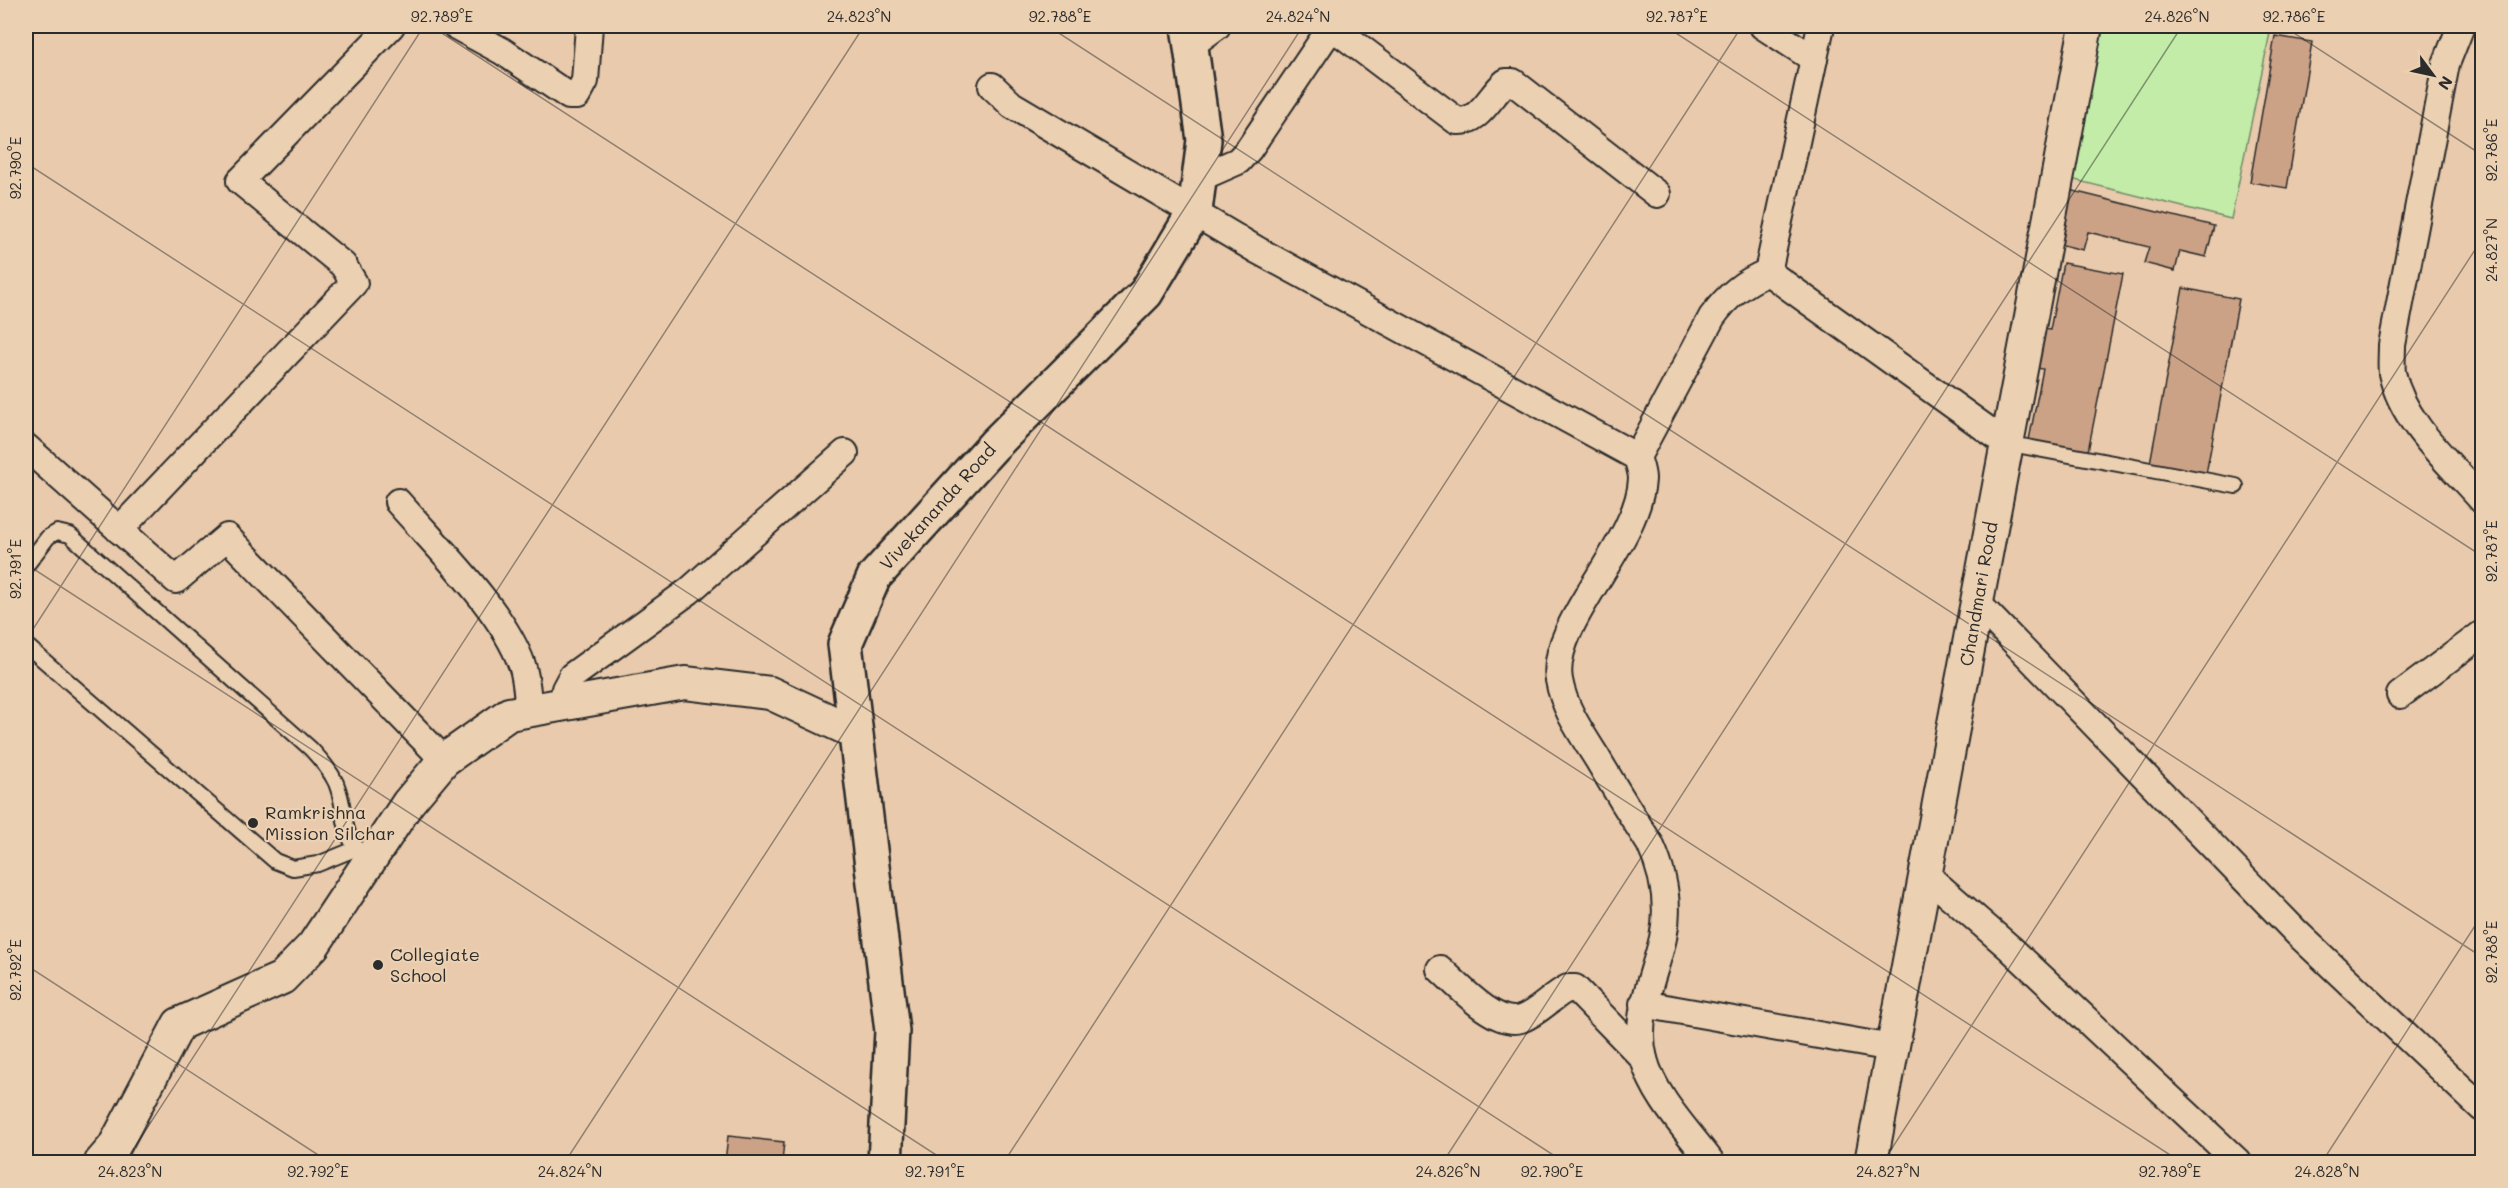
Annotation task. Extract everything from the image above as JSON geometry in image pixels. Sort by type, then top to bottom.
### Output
[{"type":"main road","name":"Vivekananda Road","points":[[885,1162],[892,1031],[845,644],[874,577],[994,445],[1146,293],[1195,211],[1204,140],[1190,35]]},
{"type":"street","points":[[119,530],[354,283],[343,265],[240,181],[391,26]]},
{"type":"street","points":[[456,26],[502,51],[569,96],[577,96],[585,81],[589,26]]},
{"type":"street","points":[[1190,35],[1217,26]]},
{"type":"street","points":[[1763,26],[1814,59]]},
{"type":"street","points":[[1768,272],[1821,26]]},
{"type":"street","name":"Chandmari Road","points":[[1871,1162],[2086,26]]},
{"type":"street","points":[[2461,26],[2446,64],[2392,345],[2392,372],[2403,404],[2421,430],[2482,500]]},
{"type":"street","points":[[1199,178],[1238,161],[1244,155],[1324,38],[1331,32],[1340,32],[1457,121],[1466,122],[1474,117],[1500,86],[1506,82],[1513,82],[1657,194]]},
{"type":"street","points":[[992,86],[1012,105],[1195,211],[1257,250],[1637,457]]},
{"type":"street","points":[[1768,272],[2006,443]]},
{"type":"street","points":[[1711,1162],[1655,1085],[1644,1059],[1640,1031],[1643,1004],[1663,936],[1666,904],[1660,867],[1650,844],[1570,714],[1558,679],[1561,651],[1571,626],[1629,524],[1638,503],[1642,477],[1637,457],[1712,317],[1727,296],[1748,280],[1768,272]]},
{"type":"street","points":[[26,447],[176,580],[227,537],[444,760]]},
{"type":"street","points":[[563,705],[565,689],[572,676],[689,591],[845,453]]},
{"type":"street","points":[[398,502],[490,609],[512,641],[523,668],[529,711]]},
{"type":"street","points":[[1978,604],[2297,933],[2482,1108]]},
{"type":"street","points":[[2400,695],[2482,634]]},
{"type":"street","points":[[101,1162],[114,1147],[179,1024],[282,978],[313,946],[363,855],[444,760],[508,714],[685,682],[770,693],[856,733]]},
{"type":"street","points":[[1926,875],[2010,948],[2238,1162]]},
{"type":"street","points":[[1440,969],[1493,1014],[1510,1021],[1523,1018],[1568,988],[1575,988],[1644,1059]]},
{"type":"street","points":[[1643,1004],[1892,1048]]},
{"type":"lane","points":[[2006,443],[2236,486]]},
{"type":"lane","points":[[26,566],[48,537],[57,532],[70,535],[312,749],[328,768],[336,784],[344,809],[347,835],[363,855],[294,868],[275,861],[26,645]]},
{"type":"green space","points":[[2074,26],[2239,26],[2270,33],[2231,219],[2047,173]]},
{"type":"building","points":[[2275,36],[2312,42],[2287,188],[2250,182]]},
{"type":"building","points":[[2061,188],[2214,226],[2206,257],[2180,251],[2175,271],[2144,263],[2149,247],[2088,232],[2083,250],[2055,243]]},
{"type":"building","points":[[2063,263],[2123,274],[2088,451],[2029,440],[2043,369],[2030,367],[2038,328],[2050,330]]},
{"type":"building","points":[[2183,288],[2239,299],[2206,474],[2150,463]]},
{"type":"building","points":[[728,1136],[784,1142],[782,1162],[725,1162]]},
{"type":"place","name":"Ramkrishna Mission Silchar","points":[[253,823]]},
{"type":"place","name":"Collegiate School","points":[[378,965]]}]
